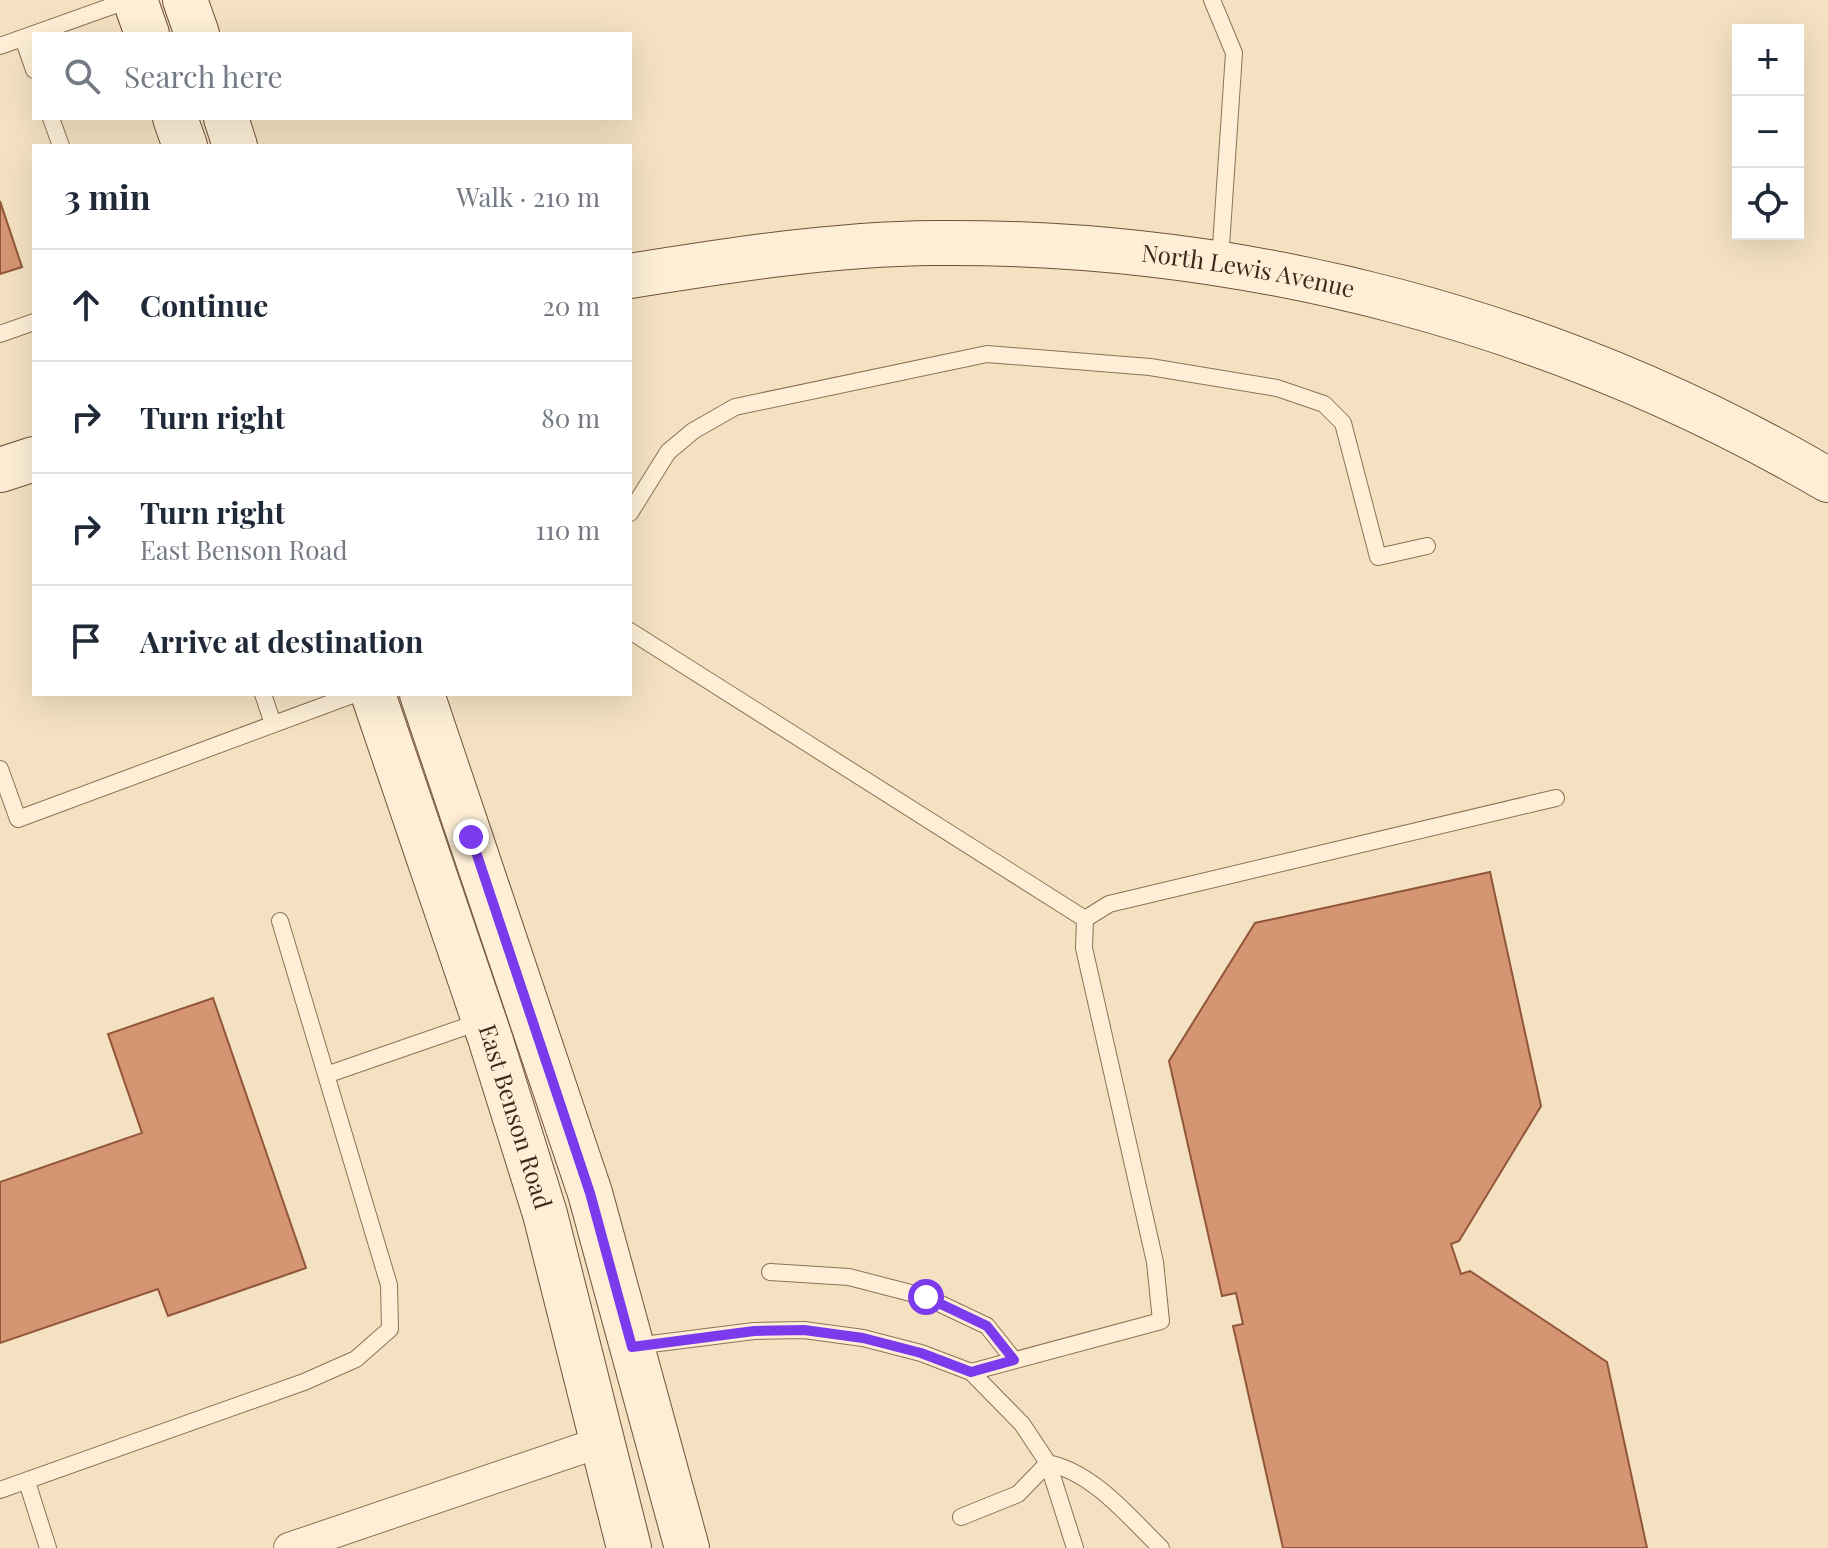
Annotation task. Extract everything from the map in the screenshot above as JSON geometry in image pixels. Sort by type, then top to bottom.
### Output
[{"type":"main road","points":[[132,0],[146,32]]},
{"type":"main road","points":[[185,0],[196,32]]},
{"type":"main road","points":[[176,120],[184,144]]},
{"type":"main road","points":[[227,120],[234,144]]},
{"type":"main road","name":"North Lewis Avenue","points":[[632,276],[769,256],[932,243],[1085,248],[1220,265],[1422,306],[1586,362],[1712,415],[1828,480]]},
{"type":"main road","points":[[0,470],[32,460]]},
{"type":"main road","name":"East Benson Road","points":[[374,696],[484,1020],[545,1214],[629,1548]]},
{"type":"main road","name":"East Benson Road","points":[[423,696],[590,1193],[687,1548]]},
{"type":"street","points":[[289,1548],[604,1441]]},
{"type":"lane","points":[[40,32],[132,0]]},
{"type":"lane","points":[[1212,0],[1234,53],[1220,265]]},
{"type":"lane","points":[[0,46],[32,35]]},
{"type":"lane","points":[[23,38],[32,64]]},
{"type":"lane","points":[[52,120],[60,144]]},
{"type":"lane","points":[[0,334],[32,323]]},
{"type":"lane","points":[[632,510],[668,452],[693,431],[735,407],[987,354],[1150,367],[1277,388],[1324,404],[1343,423],[1378,557],[1427,546]]},
{"type":"lane","points":[[632,632],[1085,919]]},
{"type":"lane","points":[[264,696],[273,724]]},
{"type":"lane","points":[[0,769],[18,819],[350,696]]},
{"type":"lane","points":[[1085,919],[1109,904],[1556,798]]},
{"type":"lane","points":[[971,1372],[1161,1321],[1155,1262],[1084,948],[1085,919]]},
{"type":"lane","points":[[0,1490],[304,1382],[356,1359],[390,1329],[389,1285],[280,921]]},
{"type":"lane","points":[[326,1075],[484,1020]]},
{"type":"lane","points":[[770,1272],[849,1277],[926,1297],[987,1326],[1014,1360]]},
{"type":"lane","points":[[632,1347],[742,1332],[804,1330],[892,1346],[971,1372],[1022,1424],[1048,1463],[1075,1548]]},
{"type":"lane","points":[[961,1517],[1018,1494],[1048,1463]]},
{"type":"lane","points":[[1048,1463],[1071,1468],[1102,1491],[1161,1548]]},
{"type":"lane","points":[[27,1482],[48,1548]]},
{"type":"building","points":[[0,201],[22,267],[0,274]]},
{"type":"building","points":[[1490,872],[1541,1106],[1459,1241],[1451,1244],[1461,1274],[1470,1271],[1607,1362],[1647,1548],[1283,1548],[1233,1326],[1243,1324],[1236,1293],[1222,1296],[1169,1061],[1255,923]]},
{"type":"building","points":[[213,998],[306,1268],[168,1316],[158,1289],[0,1343],[0,1182],[142,1133],[108,1034]]},
{"type":"route","points":[[471,837],[590,1193],[632,1347],[754,1331],[804,1330],[863,1338],[921,1353],[971,1372],[1014,1360],[987,1326],[926,1297]]}]
